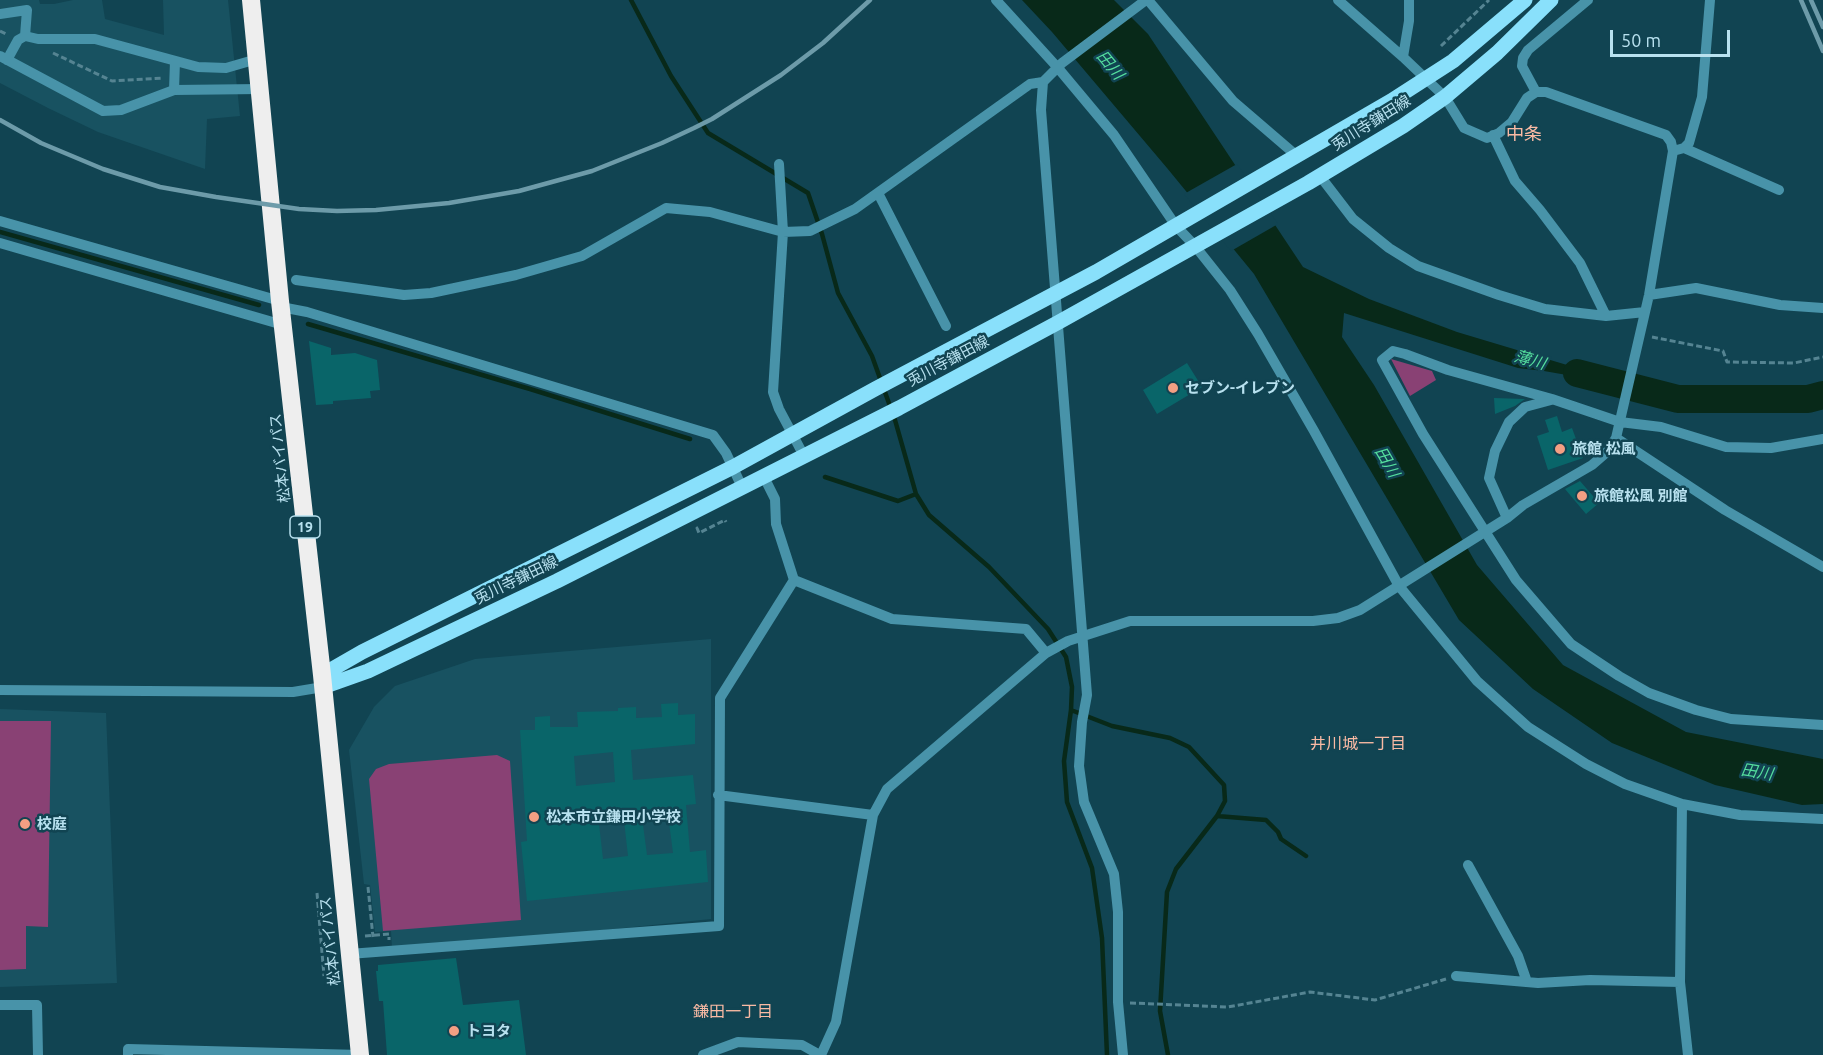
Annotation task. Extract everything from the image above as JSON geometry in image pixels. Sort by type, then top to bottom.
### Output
[{"type":"highway","name":"松本バイパス","points":[[251,0],[281,311],[360,1055]]},
{"type":"main road","name":"兎川寺鎌田線","points":[[322,681],[362,652],[734,467],[875,389],[1057,294],[1359,121],[1453,61],[1525,0]]},
{"type":"main road","name":"兎川寺鎌田線","points":[[322,681],[389,661],[557,581],[899,408],[1059,322],[1314,179],[1403,126],[1444,97],[1497,53],[1551,0]]},
{"type":"street","points":[[996,0],[1060,66],[1198,244],[1258,334],[1403,583],[1477,681],[1528,727],[1586,764],[1625,783],[1682,804],[1740,815],[1823,819]]},
{"type":"street","points":[[703,1055],[738,1041],[802,1046],[820,1055],[836,1022],[873,815],[886,789],[1049,651],[1068,641],[1130,621],[1313,621],[1338,618],[1360,610],[1507,518],[1523,505],[1592,465],[1607,452],[1616,438],[1646,312],[1673,151],[1671,142],[1666,135],[1546,92],[1536,92],[1527,98],[1512,122],[1487,138],[1464,128],[1444,97],[1403,57],[1338,0]]},
{"type":"street","points":[[1403,57],[1409,21],[1409,0]]},
{"type":"street","points":[[1536,92],[1522,66],[1523,58],[1528,50],[1588,0]]},
{"type":"street","points":[[1673,151],[1684,148],[1689,143],[1702,97],[1710,0]]},
{"type":"street","points":[[296,280],[404,295],[431,293],[516,275],[582,256],[666,208],[710,213],[783,232],[810,231],[855,209],[1030,84],[1043,82],[1060,66],[1145,1],[1233,101],[1293,158]]},
{"type":"street","points":[[0,14],[27,5],[21,38],[4,58],[103,111],[121,110],[174,90],[260,89]]},
{"type":"street","points":[[21,38],[95,39],[198,67],[226,68],[256,59]]},
{"type":"street","points":[[174,90],[175,61]]},
{"type":"street","points":[[1043,82],[1041,110],[1087,695],[1082,722],[1079,766],[1084,802],[1114,874],[1118,912],[1118,1002],[1123,1055]]},
{"type":"street","points":[[1493,135],[1515,181],[1580,263],[1606,316]]},
{"type":"street","points":[[1684,148],[1779,190]]},
{"type":"street","points":[[779,164],[783,232],[774,392],[779,409],[804,456]]},
{"type":"street","points":[[1314,179],[1353,219],[1389,248],[1418,266],[1545,309],[1606,316],[1646,312]]},
{"type":"street","points":[[878,193],[946,326]]},
{"type":"street","points":[[0,221],[281,311]]},
{"type":"street","points":[[0,243],[281,311],[307,312],[713,435],[734,467],[742,487]]},
{"type":"street","points":[[1649,295],[1696,288],[1780,306],[1823,308]]},
{"type":"street","points":[[1823,439],[1771,448],[1726,447],[1661,427],[1448,370],[1405,354],[1393,351],[1382,360],[1480,533],[1516,580],[1571,644],[1618,676],[1649,693],[1696,710],[1731,719],[1823,725]]},
{"type":"street","points":[[1507,518],[1489,478],[1495,451],[1509,422],[1525,407],[1552,399]]},
{"type":"street","points":[[1616,438],[1725,510],[1823,567]]},
{"type":"street","points":[[349,954],[719,926],[720,698],[794,580],[776,524],[776,499],[764,477]]},
{"type":"street","points":[[794,580],[892,619],[1026,629],[1049,651]]},
{"type":"street","points":[[0,690],[292,692],[322,681]]},
{"type":"street","points":[[718,795],[873,815]]},
{"type":"street","points":[[1682,804],[1680,982],[1688,1055]]},
{"type":"street","points":[[1468,865],[1518,957],[1527,982]]},
{"type":"street","points":[[1456,976],[1527,982],[1590,980],[1680,982]]},
{"type":"street","points":[[0,1005],[37,1005],[38,1055]]},
{"type":"street","points":[[129,1055],[128,1049],[360,1055]]},
{"type":"path","points":[[1441,46],[1489,0]]},
{"type":"path","points":[[0,31],[21,38]]},
{"type":"path","points":[[51,52],[112,81],[174,78]]},
{"type":"path","points":[[1639,339],[1723,351],[1727,362],[1794,363],[1823,357]]},
{"type":"path","points":[[705,524],[697,528],[699,533],[725,520],[726,522]]},
{"type":"path","points":[[368,887],[374,942]]},
{"type":"path","points":[[317,893],[324,976]]},
{"type":"path","points":[[1118,1002],[1228,1007],[1310,992],[1375,1000],[1456,976]]},
{"type":"shaded area","points":[[0,0],[39,0],[40,4],[54,4],[73,0],[102,0],[105,19],[164,35],[163,0],[228,0],[240,116],[207,119],[205,169],[98,132],[48,108],[0,83]]},
{"type":"shaded area","points":[[1391,359],[1432,371],[1436,380],[1410,396]]},
{"type":"shaded area","name":"松本市立鎌田小学校","points":[[711,639],[711,919],[536,937],[392,948],[391,931],[375,932],[370,885],[364,884],[349,750],[374,707],[395,686],[475,659]]},
{"type":"shaded area","points":[[0,709],[106,713],[117,983],[0,987]]},
{"type":"shaded area","name":"校庭","points":[[0,721],[51,721],[48,927],[26,926],[26,969],[0,970]]},
{"type":"shaded area","points":[[497,755],[510,761],[521,920],[383,931],[369,779],[376,769],[389,764]]},
{"type":"water","name":"田川","points":[[1022,0],[1114,0],[1148,34],[1303,267],[1369,299],[1457,332],[1647,389],[1518,368],[1344,313],[1342,337],[1374,385],[1477,565],[1563,665],[1686,732],[1823,759],[1823,804],[1802,805],[1715,785],[1612,743],[1533,689],[1459,620],[1254,274],[1052,32]]},
{"type":"pier","points":[[1237,164],[1278,224],[1231,251],[1184,194]]},
{"type":"building","points":[[309,341],[331,348],[331,355],[355,353],[377,360],[380,390],[370,391],[371,398],[333,401],[333,404],[316,405]]},
{"type":"building","points":[[1187,363],[1202,387],[1157,414],[1143,390]]},
{"type":"building","points":[[1494,398],[1525,399],[1495,414]]},
{"type":"building","name":"旅館 松風","points":[[1557,416],[1562,432],[1572,428],[1583,458],[1548,470],[1537,436],[1549,432],[1545,420]]},
{"type":"building","name":"旅館松風 別館","points":[[1580,481],[1599,503],[1586,514],[1565,489]]},
{"type":"building","points":[[678,703],[678,715],[695,714],[695,744],[631,750],[633,780],[693,775],[696,804],[686,805],[690,852],[706,850],[708,882],[527,901],[521,842],[527,841],[520,730],[535,730],[535,717],[550,716],[550,727],[578,727],[577,712],[618,711],[618,708],[636,707],[636,718],[662,717],[661,704]],"holes":[[[613,752],[615,782],[576,786],[574,756]],[[667,807],[673,853],[647,855],[641,810]],[[623,812],[628,856],[603,859],[598,815]]]},
{"type":"building","name":"トヨタ","points":[[456,958],[463,1005],[519,1000],[526,1055],[387,1055],[383,1001],[379,1001],[376,971],[378,971],[378,965]]},
{"type":"waterway","points":[[631,0],[671,76],[708,133],[808,193],[838,293],[872,356],[895,420],[916,494],[929,515],[989,567],[1048,629],[1066,657],[1072,687],[1064,761],[1067,802],[1092,868],[1102,938],[1107,1055]]},
{"type":"waterway","points":[[0,232],[259,305]]},
{"type":"waterway","points":[[308,324],[690,439]]},
{"type":"waterway","name":"薄川","points":[[1577,373],[1678,399],[1808,399],[1823,395]]},
{"type":"waterway","points":[[825,477],[898,501],[916,494]]},
{"type":"waterway","points":[[1071,710],[1112,726],[1170,738],[1189,747],[1224,785],[1225,801],[1217,816],[1176,869],[1167,892],[1160,1011],[1168,1055]]},
{"type":"waterway","points":[[1217,816],[1266,820],[1278,832],[1281,839],[1306,856]]},
{"type":"railway","points":[[0,120],[41,143],[103,169],[160,187],[299,209],[376,210],[449,203],[519,191],[592,171],[694,128],[781,75],[823,43],[870,0]]},
{"type":"railway","points":[[1801,0],[1823,51]]},
{"type":"railway","points":[[1811,0],[1823,27]]},
{"type":"place","name":"セブン-イレブン","points":[[1173,388]]},
{"type":"place","name":"旅館 松風","points":[[1560,449]]},
{"type":"place","name":"旅館松風 別館","points":[[1582,496]]},
{"type":"place","name":"松本市立鎌田小学校","points":[[534,817]]},
{"type":"place","name":"校庭","points":[[25,824]]},
{"type":"place","name":"トヨタ","points":[[454,1031]]},
{"type":"district","name":"中条","points":[[1524,134]]},
{"type":"district","name":"井川城一丁目","points":[[1358,744]]},
{"type":"district","name":"鎌田一丁目","points":[[733,1012]]}]
